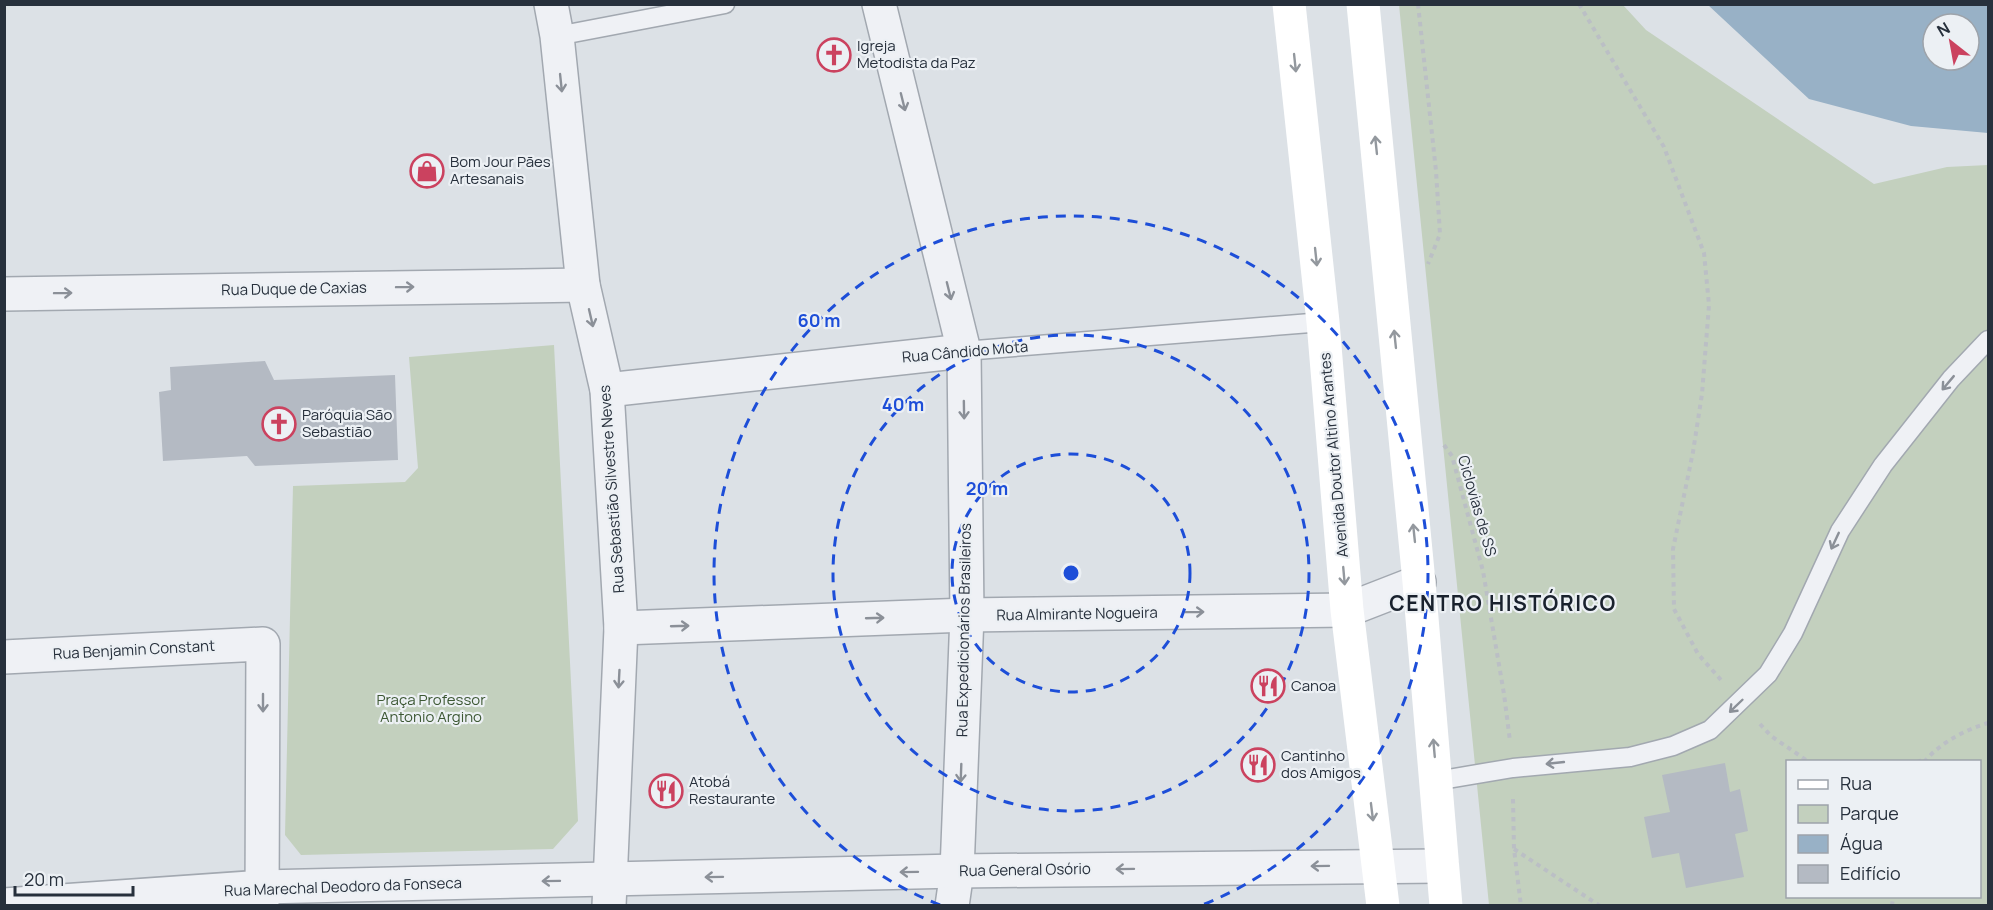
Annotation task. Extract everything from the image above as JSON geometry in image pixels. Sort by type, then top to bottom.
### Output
[{"type":"main road","name":"Avenida Doutor Altino Arantes","points":[[1289,4],[1323,322],[1347,610],[1383,906]]},
{"type":"main road","points":[[1363,4],[1419,582],[1446,906]]},
{"type":"street","name":"Rua Sebastião Silvestre Neves","points":[[551,4],[583,285],[607,390],[621,628],[609,893]]},
{"type":"street","name":"Rua Expedicionários Brasileiros","points":[[879,4],[964,351],[967,615],[957,871],[952,906]]},
{"type":"street","name":"Rua Duque de Caxias","points":[[4,294],[583,285]]},
{"type":"street","name":"Rua Cândido Mota","points":[[607,390],[964,351]]},
{"type":"street","name":"Rua Almirante Nogueira","points":[[621,628],[967,615],[1347,610],[1419,582]]},
{"type":"street","name":"Rua Benjamin Constant","points":[[4,657],[263,644],[262,896]]},
{"type":"street","name":"Rua General Osório","points":[[609,893],[957,871],[1441,866]]},
{"type":"street","name":"Rua Marechal Deodoro da Fonseca","points":[[4,905],[262,896],[609,893]]},
{"type":"lane","points":[[556,36],[725,4]]},
{"type":"lane","name":"Rua Cândido Mota","points":[[964,351],[1323,322]]},
{"type":"lane","points":[[1436,781],[1513,768],[1630,757],[1673,746],[1710,730],[1768,674],[1788,641],[1840,531],[1883,465],[1951,379],[1989,340]]},
{"type":"path","points":[[1418,4],[1440,234],[1424,273]]},
{"type":"path","points":[[1579,4],[1664,147],[1704,253],[1709,305],[1702,394],[1693,452],[1673,549],[1674,609],[1698,654],[1771,736],[1806,760]]},
{"type":"path","name":"Ciclovias de SS","points":[[1440,439],[1452,456],[1483,571],[1504,694],[1513,768],[1514,849],[1521,906]]},
{"type":"path","points":[[1925,760],[1961,732],[1989,723]]},
{"type":"path","points":[[1514,849],[1600,906]]},
{"type":"green space","points":[[1399,5],[1623,5],[1646,30],[1874,184],[1947,167],[1988,165],[1988,905],[1489,905]]},
{"type":"green space","name":"Praça Professor Antonio Argino","points":[[554,345],[578,821],[553,849],[301,855],[285,835],[293,486],[405,482],[418,468],[409,357]]},
{"type":"water","points":[[1708,5],[1988,5],[1988,133],[1911,126],[1809,99]]},
{"type":"building","name":"Paróquia São Sebastião","points":[[265,361],[274,380],[395,375],[398,460],[255,466],[247,456],[163,461],[159,392],[171,390],[170,367]]},
{"type":"building","points":[[1725,763],[1730,792],[1740,789],[1748,831],[1735,834],[1744,877],[1686,888],[1679,853],[1652,858],[1644,817],[1670,812],[1662,775]]},
{"type":"place","name":"Igreja Metodista da Paz","points":[[834,55]]},
{"type":"place","name":"Bom Jour Pães Artesanais","points":[[427,171]]},
{"type":"place","name":"Paróquia São Sebastião","points":[[279,424]]},
{"type":"place","name":"Canoa","points":[[1268,686]]},
{"type":"place","name":"Cantinho dos Amigos","points":[[1258,765]]},
{"type":"place","name":"Atobá Restaurante","points":[[666,791]]},
{"type":"district","name":"CENTRO HISTÓRICO","points":[[1503,604]]}]
